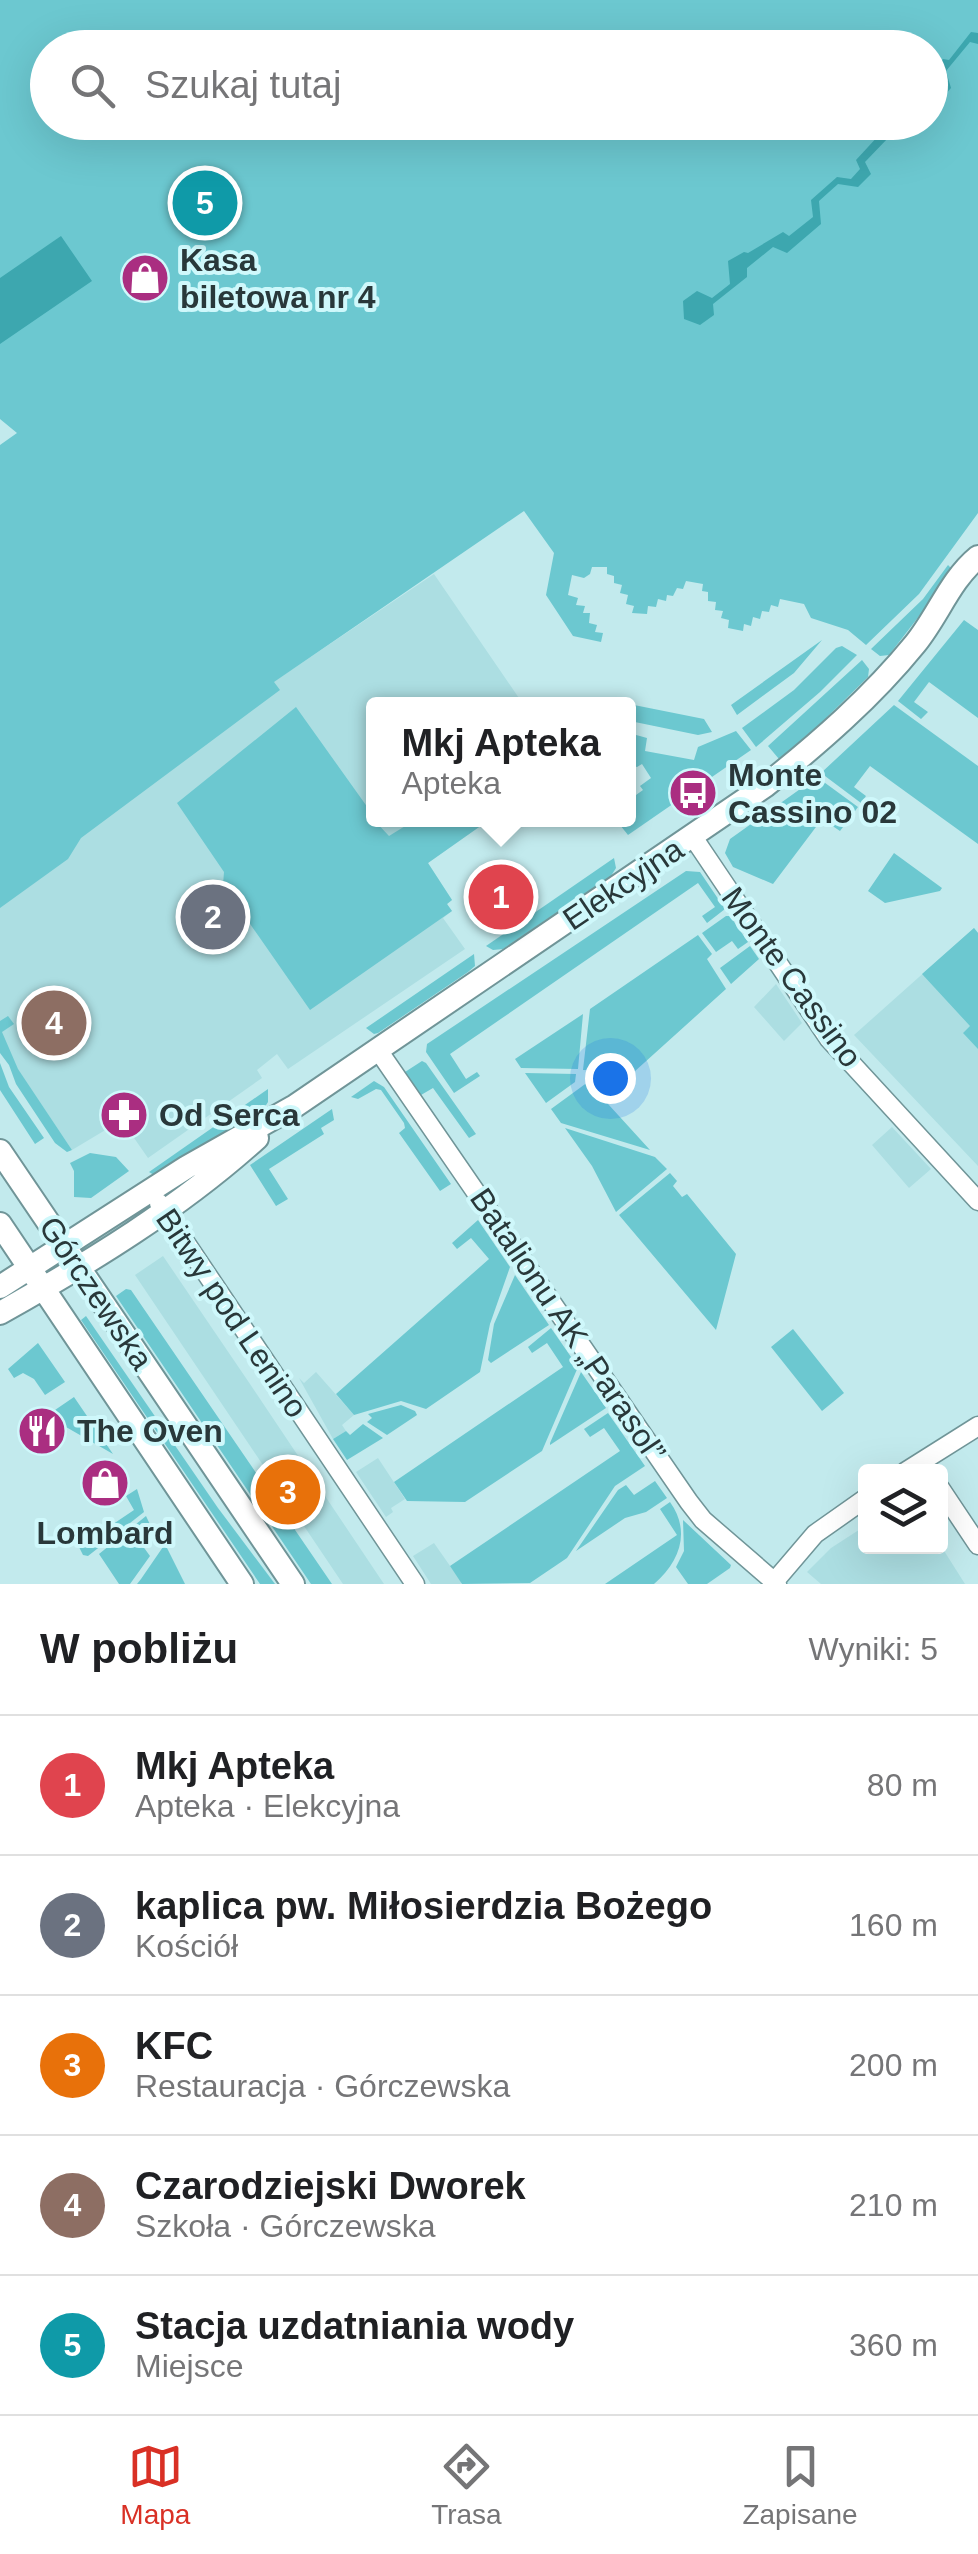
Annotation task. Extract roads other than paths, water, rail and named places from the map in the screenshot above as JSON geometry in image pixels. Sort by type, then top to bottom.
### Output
[{"type":"street","name":"Elekcyjna","points":[[934,621],[946,595],[978,557]]},
{"type":"street","name":"Elekcyjna","points":[[36,1280],[79,1267],[163,1210],[284,1114],[694,837],[780,774],[890,674],[934,621],[957,604],[978,574]]},
{"type":"street","name":"Monte Cassino","points":[[694,837],[829,1039],[978,1201]]},
{"type":"street","name":"Batalionu AK „Parasol”","points":[[378,1050],[689,1502],[703,1520],[775,1583]]},
{"type":"street","name":"Elekcyjna","points":[[36,1280],[65,1247],[243,1134],[284,1114]]},
{"type":"street","name":"Górczewska","points":[[0,1152],[293,1584]]},
{"type":"street","name":"Bitwy pod Lenino","points":[[151,1190],[416,1584]]},
{"type":"street","name":"Górczewska","points":[[0,1224],[242,1584]]},
{"type":"street","points":[[0,1287],[36,1280]]},
{"type":"street","points":[[0,1313],[36,1280]]},
{"type":"street","points":[[929,1464],[978,1426]]},
{"type":"street","points":[[948,1500],[978,1545]]},
{"type":"street","points":[[775,1583],[828,1522],[858,1503]]},
{"type":"place","name":"Stacja uzdatniania wody","points":[[205,203]]},
{"type":"place","name":"Kasa biletowa nr 4","points":[[145,278]]},
{"type":"place","name":"Monte Cassino 02","points":[[693,793]]},
{"type":"place","name":"Mkj Apteka","points":[[501,897]]},
{"type":"place","name":"kaplica pw. Miłosierdzia Bożego","points":[[213,917]]},
{"type":"place","name":"Czarodziejski Dworek","points":[[54,1023]]},
{"type":"place","name":"Od Serca","points":[[124,1115]]},
{"type":"place","name":"The Oven","points":[[42,1431]]},
{"type":"place","name":"Lombard","points":[[105,1483]]},
{"type":"place","name":"KFC","points":[[288,1492]]}]
